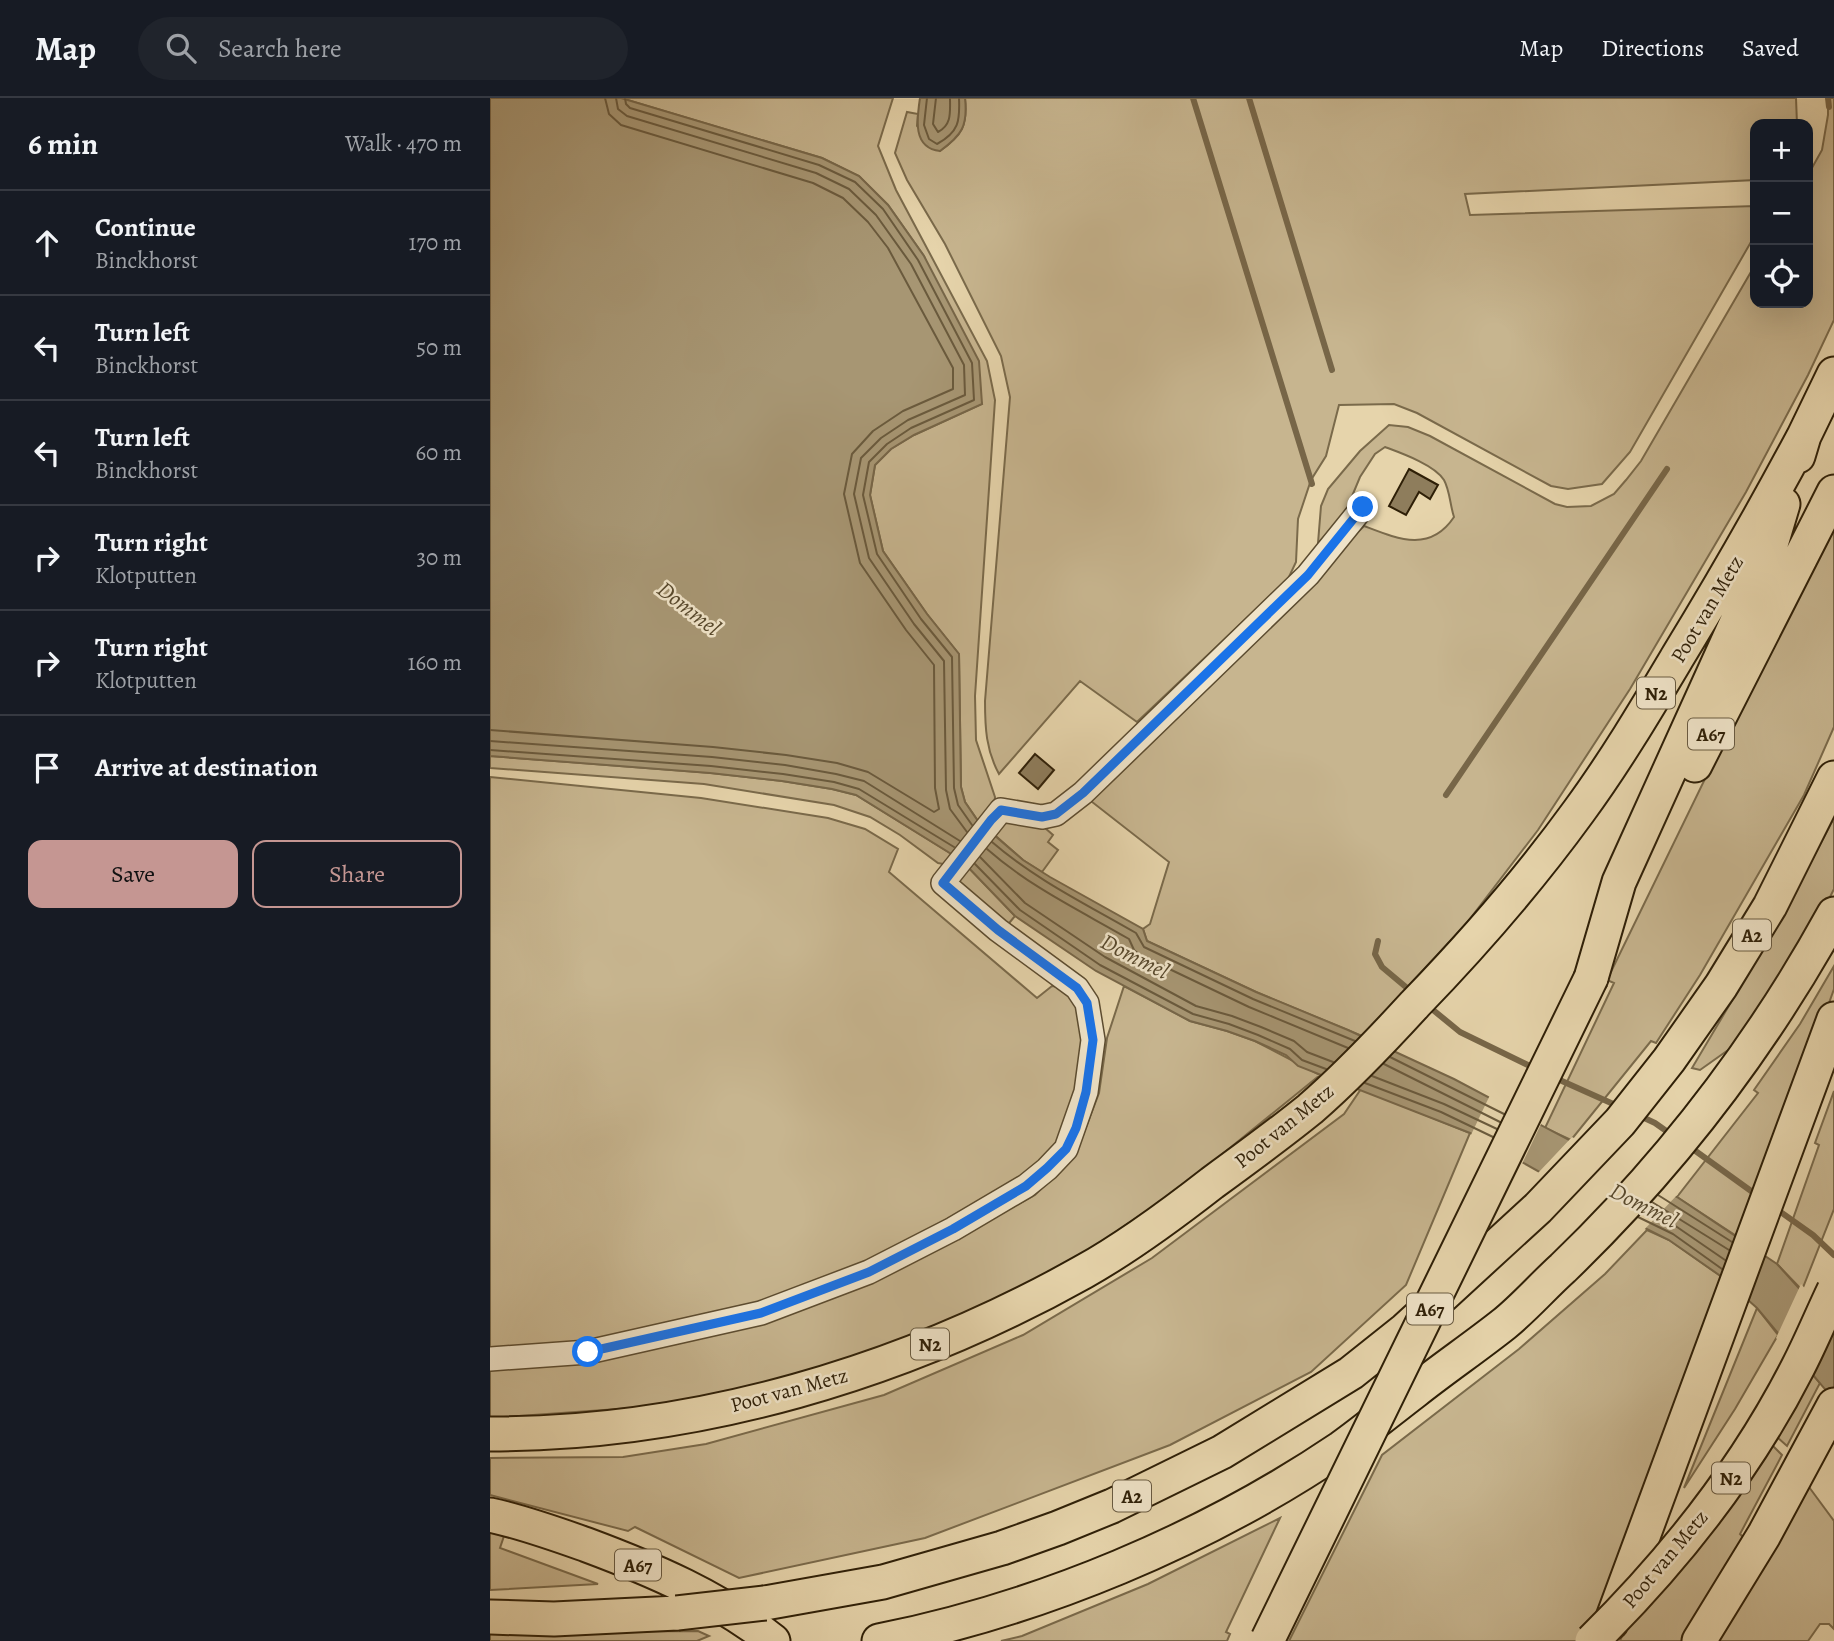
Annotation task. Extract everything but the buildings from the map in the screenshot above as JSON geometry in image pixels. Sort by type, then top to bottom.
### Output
[{"type":"highway","name":"N2","points":[[1591,978],[1619,883],[1769,551],[1804,436],[1834,374]]},
{"type":"highway","name":"Poot van Metz","points":[[490,1434],[614,1428],[698,1414],[785,1395],[882,1363],[1022,1304],[1138,1238],[1185,1204],[1312,1107],[1389,1032],[1483,933],[1575,817],[1625,742],[1761,517],[1804,436]]},
{"type":"highway","name":"A67","points":[[1268,1640],[1709,738],[1834,492]]},
{"type":"highway","name":"A2","points":[[490,1617],[554,1619],[677,1614],[765,1603],[883,1582],[932,1569],[1002,1548],[1112,1506],[1222,1452],[1321,1393],[1396,1337],[1451,1288],[1538,1208],[1620,1122],[1669,1060],[1721,986],[1770,906],[1834,778]]},
{"type":"highway","points":[[879,1641],[937,1629],[1028,1602],[1145,1555],[1220,1519],[1284,1484],[1343,1447],[1506,1322],[1626,1204],[1664,1162],[1724,1087],[1766,1028],[1834,914]]},
{"type":"highway","points":[[1603,1641],[1834,1019]]},
{"type":"highway","name":"Poot van Metz","points":[[1591,1641],[1657,1573],[1745,1457],[1798,1367],[1834,1290]]},
{"type":"highway","points":[[1699,1641],[1764,1535],[1834,1405]]},
{"type":"highway","name":"A67","points":[[490,1515],[566,1538],[689,1587],[743,1618],[773,1641]]},
{"type":"street","points":[[490,1359],[588,1352],[761,1313],[869,1272],[953,1229],[1026,1186],[1047,1168],[1066,1149],[1076,1128],[1086,1092],[1093,1040],[1087,1003],[1077,988],[998,930],[947,877],[1001,810],[1042,817],[1056,814],[1083,793],[1308,575],[1363,507]]},
{"type":"shaded area","points":[[621,98],[893,98],[878,146],[896,190],[987,361],[995,400],[975,696],[976,740],[995,797],[994,805],[978,821],[965,802],[961,787],[959,654],[883,551],[870,495],[875,465],[891,449],[914,435],[982,404],[924,256],[888,205],[859,176],[822,158]]},
{"type":"shaded area","points":[[965,98],[1796,98],[1797,119],[1750,119],[1750,180],[1465,194],[1470,215],[1750,206],[1750,244],[1630,452],[1602,484],[1568,489],[1551,486],[1417,413],[1394,404],[1339,405],[1326,456],[1311,480],[1298,519],[1296,562],[1288,579],[1137,722],[1080,681],[999,774],[987,739],[985,701],[1010,397],[1001,356],[945,244],[907,180],[895,153],[907,112],[918,114],[917,126],[940,151],[958,135],[965,116]]},
{"type":"shaded area","points":[[1828,98],[1834,98],[1834,320],[1746,492],[1630,689],[1538,830],[1466,924],[1362,1036],[1256,992],[1147,941],[1143,929],[1150,924],[1169,862],[1087,798],[1364,526],[1401,538],[1424,539],[1445,528],[1454,517],[1448,489],[1440,475],[1417,460],[1385,447],[1375,454],[1360,477],[1350,501],[1349,513],[1318,543],[1321,506],[1328,489],[1360,451],[1389,425],[1408,427],[1430,436],[1555,504],[1567,507],[1591,506],[1614,494],[1641,461],[1750,274],[1750,308],[1813,308],[1813,166],[1822,150]]},
{"type":"shaded area","points":[[1834,524],[1834,727],[1804,795],[1700,975],[1656,1043],[1651,1041],[1571,1140],[1545,1128],[1614,983],[1607,980],[1722,744]]},
{"type":"shaded area","points":[[490,756],[711,773],[832,789],[856,795],[953,855],[943,864],[938,863],[870,817],[834,805],[704,784],[490,768]]},
{"type":"shaded area","points":[[490,777],[701,798],[828,818],[865,829],[898,849],[889,872],[1037,998],[1052,986],[1066,988],[1079,1009],[1085,1040],[1078,1095],[1060,1146],[1017,1185],[951,1217],[867,1264],[760,1303],[589,1344],[490,1350]]},
{"type":"shaded area","points":[[1834,818],[1834,889],[1815,927],[1745,1038],[1700,1070],[1692,1068],[1784,913]]},
{"type":"shaded area","points":[[1000,820],[1045,828],[1053,835],[1048,842],[1058,850],[1042,872],[1023,860],[990,831]]},
{"type":"shaded area","points":[[966,865],[1015,916],[1005,928],[958,888],[957,873]]},
{"type":"shaded area","points":[[1834,966],[1834,989],[1784,1129],[1738,1237],[1677,1197],[1758,1093],[1754,1090],[1800,1024]]},
{"type":"shaded area","points":[[1124,986],[1190,1021],[1255,1041],[1320,1075],[1183,1186],[1076,1259],[1015,1294],[882,1350],[689,1404],[490,1418],[490,1367],[590,1360],[959,1236],[1035,1195],[1075,1156],[1099,1093],[1107,1038]]},
{"type":"shaded area","points":[[1361,1089],[1470,1133],[1406,1285],[1311,1372],[1170,1445],[925,1538],[739,1578],[635,1527],[628,1531],[490,1495],[490,1458],[623,1457],[706,1444],[884,1395],[1023,1335],[1152,1258],[1344,1114]]},
{"type":"shaded area","points":[[1834,1091],[1834,1209],[1802,1290],[1777,1264],[1819,1145],[1815,1143]]},
{"type":"shaded area","points":[[1647,1230],[1669,1240],[1722,1277],[1588,1641],[1289,1641],[1382,1455],[1519,1349],[1605,1274]]},
{"type":"shaded area","points":[[1757,1308],[1778,1335],[1684,1488]]},
{"type":"shaded area","points":[[1813,1375],[1820,1383],[1787,1446],[1777,1437]]},
{"type":"shaded area","points":[[1772,1445],[1782,1455],[1740,1534],[1744,1538],[1689,1641],[1620,1641],[1624,1631]]},
{"type":"shaded area","points":[[1809,1487],[1834,1521],[1834,1629],[1829,1624],[1820,1624],[1808,1641],[1707,1641],[1774,1550]]},
{"type":"shaded area","points":[[1280,1518],[1226,1632],[1230,1634],[1227,1641],[1001,1641],[1022,1636],[1148,1584]]},
{"type":"shaded area","points":[[490,1532],[504,1536],[500,1548],[598,1584],[490,1590]]},
{"type":"shaded area","points":[[490,1630],[698,1631],[709,1636],[697,1641],[490,1641]]},
{"type":"water","name":"Dommel","points":[[490,98],[621,98],[822,158],[859,176],[888,205],[924,256],[979,361],[982,404],[914,435],[891,449],[875,465],[870,495],[883,551],[959,654],[961,787],[965,802],[978,821],[1023,860],[1143,929],[1147,941],[1454,1079],[1677,1197],[1777,1264],[1834,1327],[1834,1400],[1757,1308],[1722,1277],[1669,1240],[1595,1203],[1470,1133],[1298,1066],[1286,1055],[1255,1041],[1190,1021],[1096,971],[1015,916],[953,855],[856,795],[782,781],[710,773],[490,756]]},
{"type":"water","points":[[920,98],[965,98],[962,129],[954,140],[940,151],[925,144],[918,131]]},
{"type":"pier","points":[[1490,1095],[1542,1122],[1522,1164],[1470,1137]]},
{"type":"pier","points":[[1572,1137],[1678,1194],[1642,1232],[1593,1206],[1538,1173]]},
{"type":"pier","points":[[1801,1284],[1834,1321],[1834,1331],[1810,1377],[1776,1338]]},
{"type":"waterway","points":[[1193,98],[1312,484]]},
{"type":"waterway","points":[[1249,98],[1332,370]]},
{"type":"waterway","points":[[1828,98],[1829,107]]},
{"type":"waterway","points":[[1446,795],[1667,469]]},
{"type":"waterway","points":[[1378,941],[1375,954],[1382,967],[1413,993]]},
{"type":"waterway","points":[[1427,1005],[1460,1032],[1534,1068]]},
{"type":"waterway","points":[[1553,1077],[1620,1107]]},
{"type":"waterway","points":[[1640,1116],[1672,1135]]},
{"type":"waterway","points":[[1690,1147],[1758,1196]]},
{"type":"waterway","points":[[1775,1208],[1813,1235],[1834,1255]]},
{"type":"route","points":[[588,1352],[761,1313],[869,1272],[953,1229],[1026,1186],[1066,1149],[1076,1128],[1086,1092],[1093,1040],[1087,1003],[1077,988],[998,930],[943,883],[1001,810],[1042,817],[1056,814],[1083,793],[1308,575],[1363,507]]}]
